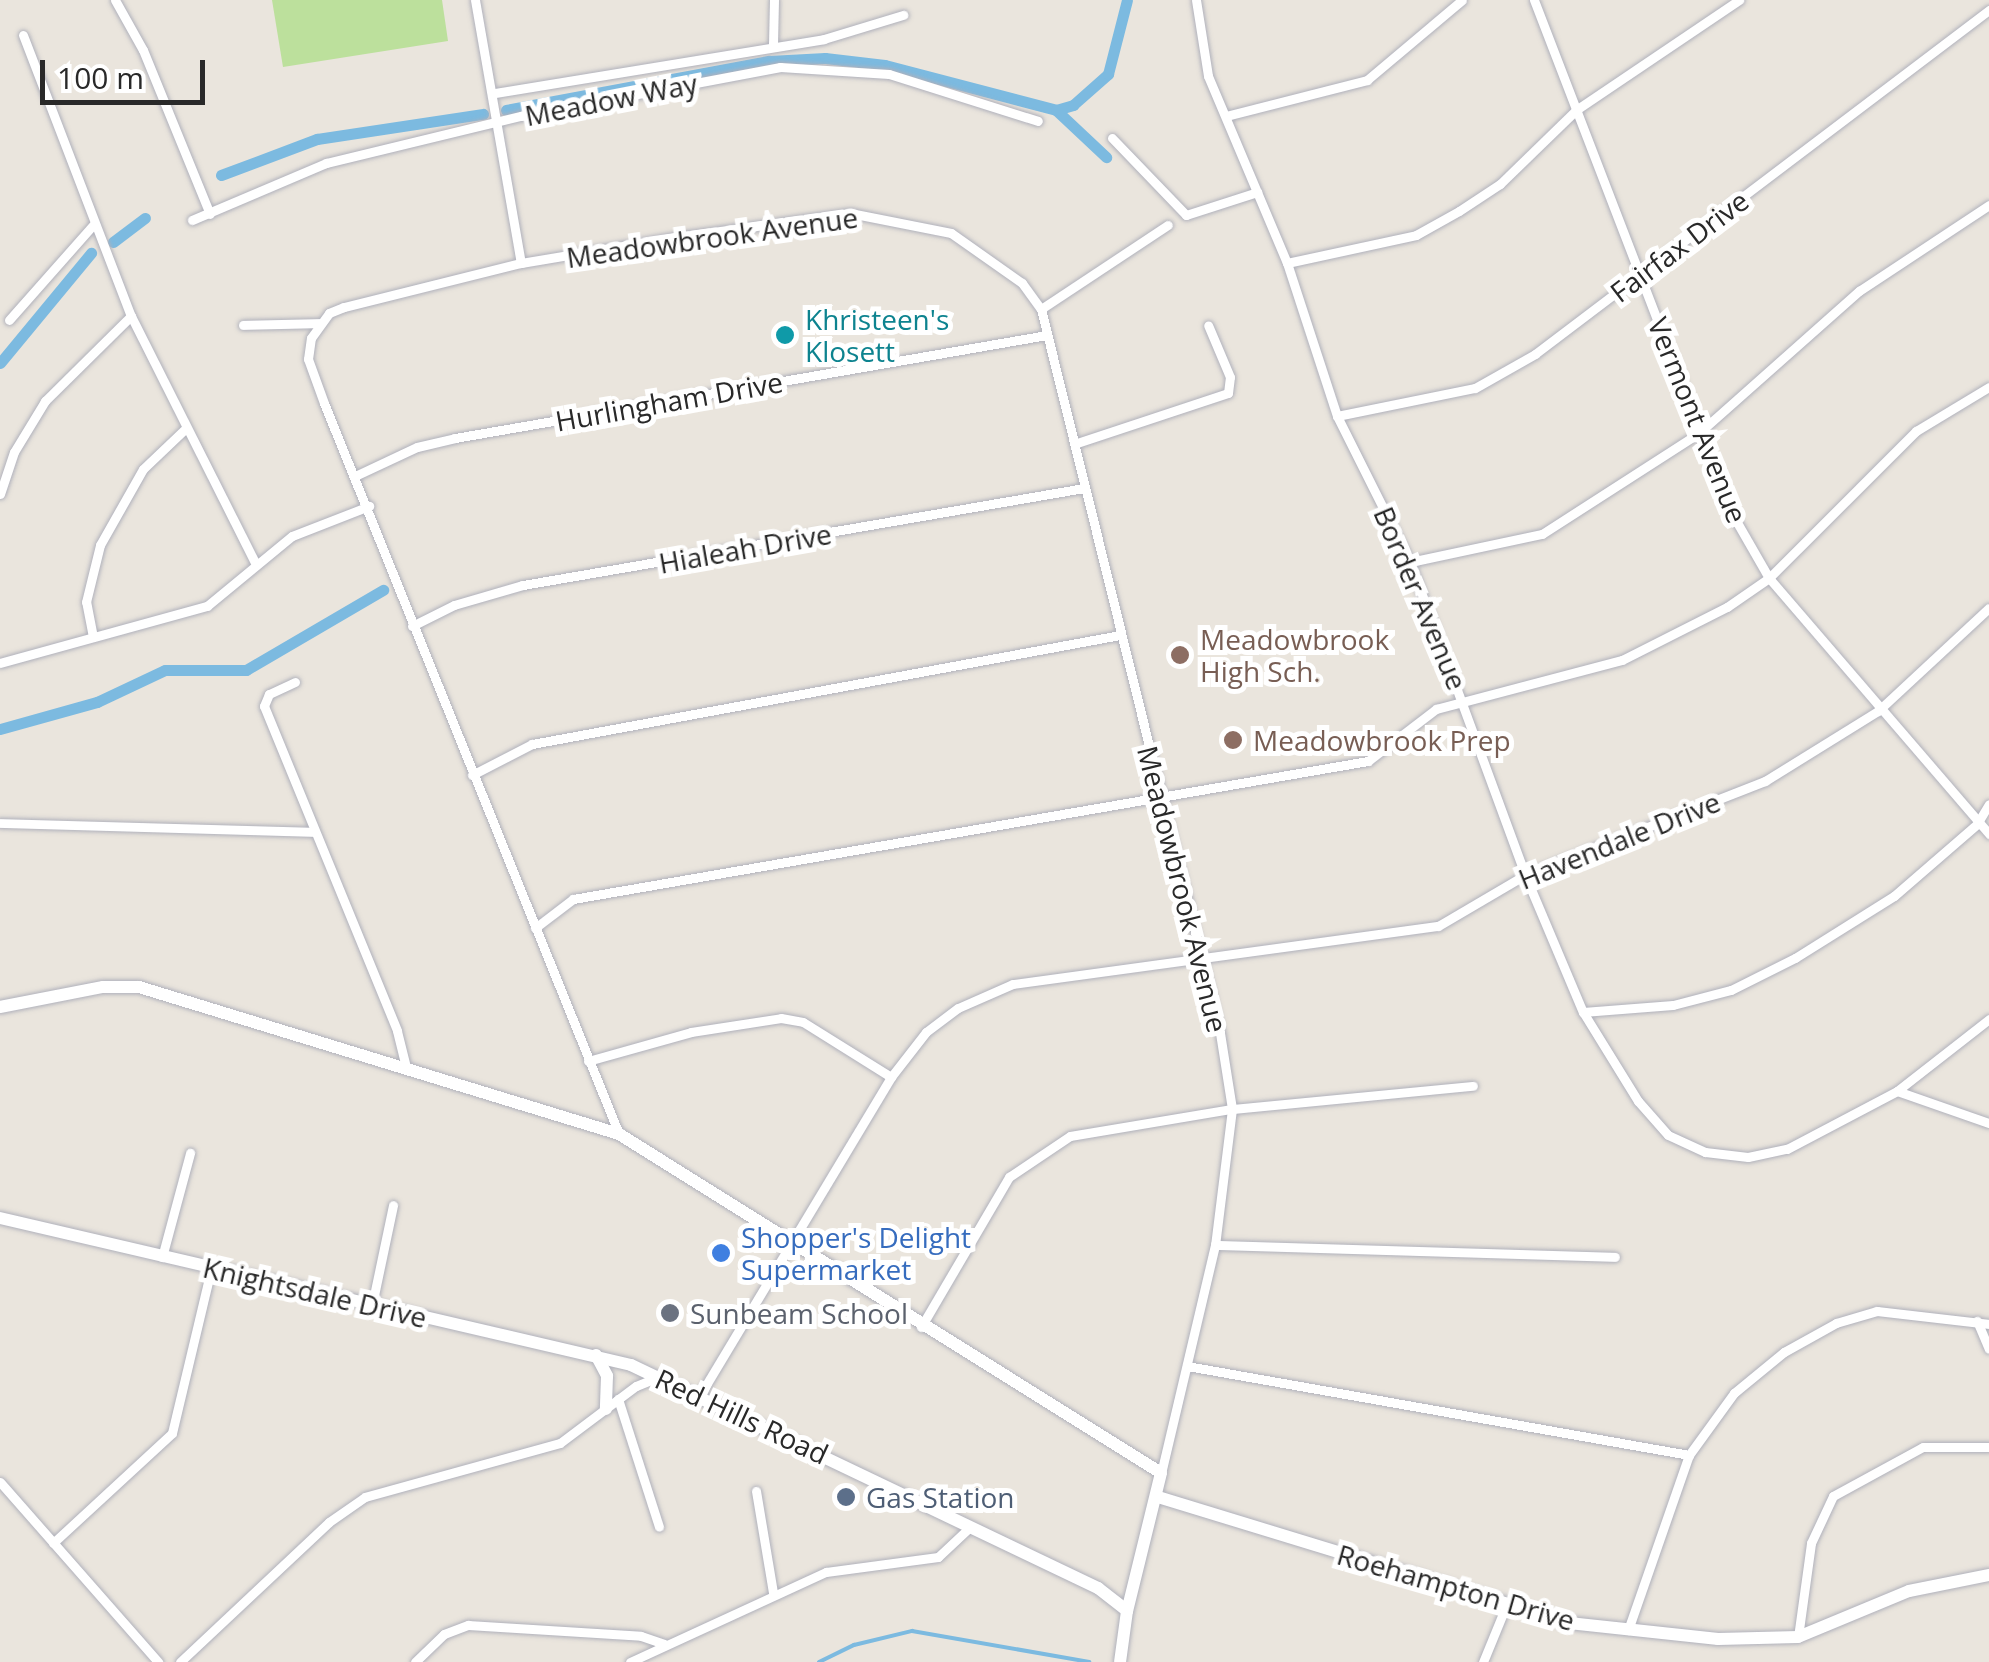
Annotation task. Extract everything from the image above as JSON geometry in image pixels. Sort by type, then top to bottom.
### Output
[{"type":"street","points":[[114,0],[143,50],[210,214]]},
{"type":"street","points":[[476,0],[522,263]]},
{"type":"street","points":[[772,44],[774,0]]},
{"type":"street","name":"Border Avenue","points":[[1196,0],[1208,76],[1288,262],[1337,416],[1410,562],[1464,698],[1524,875],[1583,1012],[1648,1112],[1668,1135],[1705,1152],[1748,1157],[1787,1150],[1897,1091],[1989,1020]]},
{"type":"street","points":[[1226,116],[1367,80],[1462,0]]},
{"type":"street","name":"Vermont Avenue","points":[[1534,0],[1732,512],[1769,578],[1878,711],[1989,834]]},
{"type":"street","points":[[1288,262],[1416,235],[1500,184],[1576,110],[1739,0]]},
{"type":"street","name":"Fairfax Drive","points":[[1337,416],[1475,388],[1535,354],[1989,10]]},
{"type":"street","points":[[495,93],[772,44],[824,39],[904,15]]},
{"type":"street","points":[[23,35],[131,316],[256,564]]},
{"type":"street","name":"Meadow Way","points":[[192,220],[326,163],[745,72],[811,66],[890,74],[1038,121]]},
{"type":"street","points":[[1112,138],[1186,214],[1257,192]]},
{"type":"street","points":[[1410,562],[1542,534],[1700,432],[1859,290],[1989,205]]},
{"type":"street","name":"Meadowbrook Avenue","points":[[319,323],[344,307],[522,263],[850,213],[951,233],[1022,284],[1040,309],[1077,444],[1084,488],[1158,794],[1203,955],[1232,1109],[1215,1244],[1158,1497],[1127,1611]]},
{"type":"street","points":[[1040,309],[1168,225]]},
{"type":"street","points":[[8,320],[94,226]]},
{"type":"street","points":[[0,494],[14,452],[45,401],[131,316]]},
{"type":"street","points":[[243,325],[319,323],[308,358],[369,506],[412,626],[619,1134]]},
{"type":"street","points":[[1077,444],[1228,393],[1230,377],[1208,326]]},
{"type":"street","name":"Hurlingham Drive","points":[[355,476],[417,447],[455,438],[1048,335]]},
{"type":"street","points":[[535,928],[573,899],[1368,760],[1436,709],[1464,698],[1622,660],[1769,578],[1916,430],[1989,387]]},
{"type":"street","points":[[92,637],[86,602],[100,545],[143,469],[185,428]]},
{"type":"street","name":"Hialeah Drive","points":[[412,626],[454,604],[523,584],[1084,488]]},
{"type":"street","points":[[0,664],[206,606],[292,536],[369,506]]},
{"type":"street","name":"Havendale Drive","points":[[700,1394],[891,1077],[926,1032],[994,990],[1203,955],[1438,926],[1524,875],[1764,780],[1878,711],[1989,608]]},
{"type":"street","points":[[472,774],[532,744],[1120,635]]},
{"type":"street","points":[[295,682],[269,694],[264,706],[406,1068]]},
{"type":"street","points":[[1583,1012],[1673,1004],[1732,990],[1894,896],[1977,824],[1989,804]]},
{"type":"street","points":[[0,822],[314,832]]},
{"type":"street","points":[[0,1007],[103,987],[139,987],[619,1134],[921,1327],[1161,1473]]},
{"type":"street","points":[[588,1061],[690,1032],[782,1018],[824,1033],[891,1077]]},
{"type":"street","points":[[921,1327],[1009,1177],[1070,1136],[1232,1109],[1473,1086]]},
{"type":"street","points":[[1897,1091],[1989,1123]]},
{"type":"street","points":[[162,1257],[190,1153]]},
{"type":"street","points":[[372,1305],[392,1205]]},
{"type":"street","name":"Knightsdale Drive","points":[[0,1218],[630,1365]]},
{"type":"street","points":[[1215,1244],[1615,1257]]},
{"type":"street","points":[[53,1543],[172,1433],[211,1269]]},
{"type":"street","points":[[1628,1630],[1689,1455],[1734,1393],[1784,1352],[1836,1323],[1877,1311],[1989,1324]]},
{"type":"street","points":[[1978,1322],[1989,1349]]},
{"type":"street","points":[[596,1354],[607,1376],[606,1409]]},
{"type":"street","name":"Red Hills Road","points":[[630,1365],[700,1394],[973,1524],[1098,1588],[1127,1611]]},
{"type":"street","points":[[1187,1366],[1689,1455]]},
{"type":"street","points":[[180,1662],[365,1497],[540,1450],[658,1377]]},
{"type":"street","points":[[618,1399],[659,1527]]},
{"type":"street","points":[[1798,1638],[1811,1543],[1833,1496],[1922,1447],[1989,1448]]},
{"type":"street","points":[[0,1482],[158,1662]]},
{"type":"street","points":[[756,1492],[773,1593]]},
{"type":"street","name":"Roehampton Drive","points":[[1158,1497],[1506,1606],[1628,1630],[1758,1641],[1798,1638],[1909,1591],[1989,1575]]},
{"type":"street","points":[[630,1662],[773,1593],[857,1564],[938,1557],[973,1524]]},
{"type":"street","points":[[1484,1662],[1506,1606]]},
{"type":"street","points":[[1120,1659],[1127,1611]]},
{"type":"street","points":[[418,1661],[444,1634],[468,1624],[640,1636],[664,1644]]},
{"type":"green space","points":[[272,0],[442,0],[448,41],[283,67]]},
{"type":"waterway","points":[[1056,110],[1073,105],[1108,74],[1127,0]]},
{"type":"waterway","points":[[506,110],[769,61],[825,58],[885,65],[1056,110],[1106,157]]},
{"type":"waterway","points":[[221,175],[317,139],[483,114]]},
{"type":"waterway","points":[[113,242],[145,218]]},
{"type":"waterway","points":[[0,363],[91,253]]},
{"type":"waterway","points":[[0,729],[97,702],[165,670],[246,670],[383,590]]},
{"type":"waterway","points":[[819,1662],[854,1645],[912,1631],[1089,1662]]},
{"type":"place","name":"Khristeen's Klosett","points":[[785,335]]},
{"type":"place","name":"Meadowbrook High Sch.","points":[[1180,655]]},
{"type":"place","name":"Meadowbrook Prep","points":[[1233,740]]},
{"type":"place","name":"Shopper's Delight Supermarket","points":[[721,1253]]},
{"type":"place","name":"Sunbeam School","points":[[670,1313]]},
{"type":"place","name":"Gas Station","points":[[846,1497]]}]
